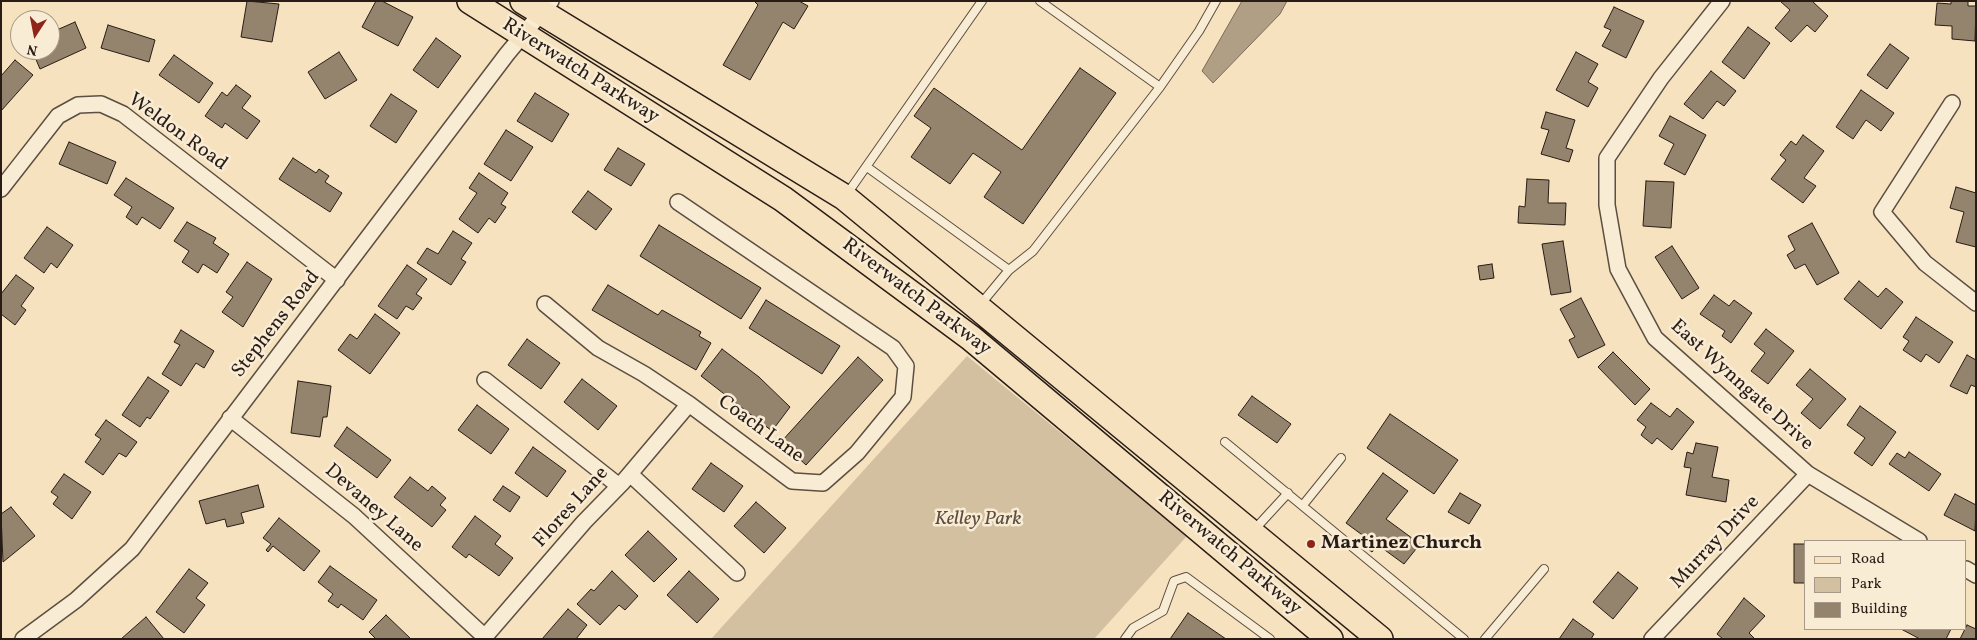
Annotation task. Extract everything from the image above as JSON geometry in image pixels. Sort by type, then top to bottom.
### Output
[{"type":"main road","name":"Riverwatch Parkway","points":[[470,1],[782,199],[972,338],[1330,639]]},
{"type":"main road","name":"Riverwatch Parkway","points":[[538,5],[844,197],[1253,532],[1380,639]]},
{"type":"street","name":"East Wynngate Drive","points":[[1722,1],[1661,78],[1607,158],[1608,205],[1618,269],[1656,338],[1808,474],[1917,540]]},
{"type":"street","name":"Stephens Road","points":[[23,639],[76,600],[132,549],[230,418],[338,280],[522,35],[538,5]]},
{"type":"street","points":[[1952,103],[1882,212],[1925,263],[1976,303]]},
{"type":"street","name":"Weldon Road","points":[[1,189],[58,116],[78,105],[101,104],[123,114],[338,280]]},
{"type":"street","name":"Coach Lane","points":[[545,304],[598,348],[644,374],[689,404],[792,481],[823,483],[857,453],[904,397],[906,366],[893,348],[678,202]]},
{"type":"street","points":[[484,380],[619,486]]},
{"type":"street","name":"Flores Lane","points":[[484,638],[584,522],[630,474],[689,404]]},
{"type":"street","name":"Devaney Lane","points":[[230,418],[354,516],[484,638]]},
{"type":"street","points":[[630,474],[737,573]]},
{"type":"street","name":"Murray Drive","points":[[1652,639],[1808,474]]},
{"type":"lane","points":[[844,197],[867,167],[982,1]]},
{"type":"lane","points":[[1040,1],[1160,87]]},
{"type":"lane","points":[[979,307],[1009,270],[1032,251],[1160,87],[1199,31],[1216,1]]},
{"type":"lane","points":[[867,167],[1009,270]]},
{"type":"lane","points":[[1225,442],[1464,639]]},
{"type":"lane","points":[[1303,505],[1340,458]]},
{"type":"lane","points":[[1253,532],[1288,493]]},
{"type":"lane","points":[[1485,639],[1544,569]]},
{"type":"lane","points":[[1125,639],[1133,628],[1163,611],[1174,581],[1186,577],[1270,639]]},
{"type":"green space","name":"Kelley Park","points":[[967,356],[1187,536],[1094,639],[711,639]]},
{"type":"shaded area","points":[[1242,1],[1287,1],[1280,14],[1213,83],[1202,71]]},
{"type":"building","points":[[247,1],[279,4],[272,42],[241,37]]},
{"type":"building","points":[[376,1],[382,1],[413,17],[398,46],[362,27]]},
{"type":"building","points":[[754,1],[799,1],[808,6],[794,29],[783,22],[750,80],[723,65],[758,5]]},
{"type":"building","points":[[1780,1],[1812,1],[1828,16],[1815,32],[1807,25],[1791,42],[1775,28],[1790,10]]},
{"type":"building","points":[[1951,1],[1968,1],[1968,6],[1976,6],[1975,41],[1952,39],[1952,26],[1935,25],[1937,3],[1951,4]]},
{"type":"building","points":[[1614,7],[1644,21],[1626,58],[1602,46],[1611,30],[1604,27]]},
{"type":"building","points":[[75,22],[86,48],[60,60],[60,29]]},
{"type":"building","points":[[108,25],[155,40],[149,62],[101,48]]},
{"type":"building","points":[[1748,27],[1770,43],[1744,79],[1722,62]]},
{"type":"building","points":[[436,38],[461,56],[438,88],[413,70]]},
{"type":"building","points":[[1890,44],[1909,58],[1887,89],[1867,75]]},
{"type":"building","points":[[339,52],[357,80],[325,99],[308,72]]},
{"type":"building","points":[[1576,52],[1598,64],[1588,82],[1598,88],[1588,107],[1556,90]]},
{"type":"building","points":[[174,55],[213,83],[199,103],[159,75]]},
{"type":"building","points":[[15,60],[33,75],[1,111],[1,76]]},
{"type":"building","points":[[36,60],[60,60],[40,69]]},
{"type":"building","points":[[1080,68],[1116,93],[1023,224],[984,197],[1001,172],[973,153],[950,184],[911,157],[931,128],[914,116],[934,88],[1022,150]]},
{"type":"building","points":[[1711,71],[1736,91],[1724,106],[1717,101],[1703,119],[1684,104]]},
{"type":"building","points":[[236,85],[251,96],[242,108],[260,121],[247,139],[225,123],[222,128],[205,116],[222,92],[227,96]]},
{"type":"building","points":[[1861,90],[1894,113],[1881,131],[1866,120],[1853,139],[1836,127]]},
{"type":"building","points":[[535,93],[569,114],[552,142],[517,121]]},
{"type":"building","points":[[391,94],[417,111],[396,143],[370,126]]},
{"type":"building","points":[[1546,112],[1575,120],[1566,148],[1573,150],[1569,162],[1541,154],[1549,130],[1541,128]]},
{"type":"building","points":[[1670,116],[1706,135],[1685,175],[1664,164],[1674,144],[1659,136]]},
{"type":"building","points":[[506,130],[533,147],[511,181],[484,164]]},
{"type":"building","points":[[1803,135],[1824,151],[1804,178],[1816,186],[1803,203],[1771,179],[1786,160],[1780,155],[1791,141],[1796,145]]},
{"type":"building","points":[[69,142],[116,162],[107,184],[59,164]]},
{"type":"building","points":[[618,148],[645,164],[631,186],[604,170]]},
{"type":"building","points":[[293,158],[316,173],[319,169],[329,176],[325,182],[342,193],[330,212],[279,179]]},
{"type":"building","points":[[479,173],[508,193],[501,204],[506,207],[495,223],[489,218],[478,233],[459,219],[477,193],[469,188]]},
{"type":"building","points":[[126,178],[174,208],[160,229],[142,217],[137,225],[126,217],[132,207],[114,195]]},
{"type":"building","points":[[1527,179],[1549,180],[1548,203],[1566,203],[1565,225],[1518,223],[1519,206],[1525,207]]},
{"type":"building","points":[[1646,181],[1674,182],[1671,228],[1643,226]]},
{"type":"building","points":[[1956,187],[1976,193],[1976,247],[1956,242],[1964,212],[1950,208]]},
{"type":"building","points":[[588,191],[612,209],[596,230],[572,212]]},
{"type":"building","points":[[187,222],[216,238],[213,243],[229,254],[217,273],[203,264],[198,273],[182,262],[189,251],[174,241]]},
{"type":"building","points":[[1812,223],[1839,273],[1817,285],[1805,264],[1795,269],[1787,255],[1795,250],[1788,236]]},
{"type":"building","points":[[659,225],[761,288],[741,319],[640,256]]},
{"type":"building","points":[[47,227],[73,245],[57,268],[51,263],[44,273],[24,258]]},
{"type":"building","points":[[453,231],[472,243],[461,259],[466,262],[451,285],[417,263],[427,248],[438,254]]},
{"type":"building","points":[[1563,241],[1571,292],[1551,295],[1542,244]]},
{"type":"building","points":[[1672,246],[1699,288],[1682,299],[1655,257]]},
{"type":"building","points":[[247,262],[272,279],[243,327],[222,312],[233,297],[226,292]]},
{"type":"building","points":[[1492,264],[1494,278],[1480,280],[1478,266]]},
{"type":"building","points":[[407,265],[427,279],[416,294],[422,298],[413,310],[406,306],[397,319],[378,306]]},
{"type":"building","points":[[16,275],[34,288],[21,306],[26,310],[15,325],[1,314],[1,294]]},
{"type":"building","points":[[1859,281],[1878,297],[1886,288],[1903,302],[1881,329],[1844,299]]},
{"type":"building","points":[[608,285],[658,315],[662,310],[701,332],[699,336],[711,343],[696,370],[592,310]]},
{"type":"building","points":[[1714,295],[1729,306],[1734,300],[1752,313],[1731,343],[1722,336],[1725,331],[1700,314]]},
{"type":"building","points":[[1581,298],[1605,345],[1578,358],[1569,340],[1575,337],[1560,309]]},
{"type":"building","points":[[766,300],[840,346],[822,374],[749,328]]},
{"type":"building","points":[[375,314],[400,333],[370,374],[338,350],[350,334],[357,339]]},
{"type":"building","points":[[1916,317],[1953,342],[1939,363],[1926,354],[1921,362],[1903,350],[1909,341],[1903,337]]},
{"type":"building","points":[[1766,329],[1794,351],[1768,384],[1751,371],[1765,353],[1754,344]]},
{"type":"building","points":[[181,330],[214,351],[204,368],[196,363],[181,386],[162,374],[180,345],[174,342]]},
{"type":"building","points":[[527,339],[560,363],[541,389],[508,365]]},
{"type":"building","points":[[722,349],[759,377],[790,407],[772,431],[701,376]]},
{"type":"building","points":[[1613,352],[1650,389],[1635,405],[1598,367]]},
{"type":"building","points":[[1967,355],[1976,360],[1976,387],[1971,385],[1967,394],[1950,386]]},
{"type":"building","points":[[858,357],[883,380],[806,465],[781,442]]},
{"type":"building","points":[[1810,369],[1846,399],[1820,429],[1801,413],[1813,399],[1796,385]]},
{"type":"building","points":[[148,377],[169,391],[150,419],[147,417],[140,427],[122,415]]},
{"type":"building","points":[[582,379],[617,406],[598,430],[564,402]]},
{"type":"building","points":[[298,381],[331,386],[327,417],[323,417],[320,437],[291,433]]},
{"type":"building","points":[[1252,396],[1291,424],[1277,443],[1238,415]]},
{"type":"building","points":[[1651,403],[1670,417],[1677,408],[1694,422],[1672,450],[1657,438],[1652,444],[1641,435],[1646,427],[1637,420]]},
{"type":"building","points":[[477,405],[509,429],[491,454],[458,430]]},
{"type":"building","points":[[1860,406],[1896,432],[1872,466],[1854,453],[1865,438],[1847,425]]},
{"type":"building","points":[[1390,414],[1458,460],[1434,494],[1367,448]]},
{"type":"building","points":[[106,420],[137,442],[126,457],[119,453],[103,475],[85,462],[101,439],[95,435]]},
{"type":"building","points":[[347,427],[391,460],[377,478],[334,446]]},
{"type":"building","points":[[1696,443],[1718,447],[1712,477],[1729,480],[1726,502],[1686,495],[1691,468],[1684,467],[1687,452],[1693,454]]},
{"type":"building","points":[[533,447],[566,471],[547,497],[515,473]]},
{"type":"building","points":[[1909,452],[1941,474],[1929,491],[1889,464],[1897,453],[1905,458]]},
{"type":"building","points":[[711,463],[743,486],[724,512],[692,489]]},
{"type":"building","points":[[1383,473],[1408,491],[1386,519],[1420,544],[1404,564],[1378,545],[1372,552],[1360,543],[1365,537],[1346,523]]},
{"type":"building","points":[[64,474],[91,492],[72,519],[53,504],[58,497],[51,492]]},
{"type":"building","points":[[410,477],[428,491],[432,486],[446,498],[440,505],[446,510],[432,527],[394,497]]},
{"type":"building","points":[[258,485],[264,507],[241,513],[244,523],[227,527],[225,519],[206,524],[199,501]]},
{"type":"building","points":[[503,486],[520,497],[510,512],[493,500]]},
{"type":"building","points":[[1460,493],[1481,505],[1469,524],[1448,512]]},
{"type":"building","points":[[1955,494],[1976,505],[1975,531],[1944,515]]},
{"type":"building","points":[[756,502],[786,528],[764,553],[734,526]]},
{"type":"building","points":[[11,507],[35,536],[3,562],[1,514]]},
{"type":"building","points":[[475,516],[501,536],[495,544],[513,558],[499,576],[469,554],[466,558],[452,547]]},
{"type":"building","points":[[279,518],[320,551],[304,571],[273,546],[268,552],[266,550],[271,544],[263,538]]},
{"type":"building","points":[[648,531],[677,559],[654,582],[625,555]]},
{"type":"building","points":[[1794,544],[1804,544],[1804,583],[1794,583]]},
{"type":"building","points":[[330,566],[377,600],[363,620],[341,604],[338,608],[328,601],[333,594],[318,582]]},
{"type":"building","points":[[189,569],[208,583],[196,598],[205,605],[184,633],[156,612]]},
{"type":"building","points":[[612,571],[638,596],[625,610],[619,605],[600,625],[577,604],[591,589],[594,591]]},
{"type":"building","points":[[689,571],[719,599],[697,623],[667,595]]},
{"type":"building","points":[[1618,572],[1638,588],[1613,619],[1593,602]]},
{"type":"building","points":[[1744,598],[1765,616],[1749,633],[1755,639],[1723,639],[1717,634]]},
{"type":"building","points":[[568,609],[587,625],[576,639],[542,639]]},
{"type":"building","points":[[1188,613],[1226,639],[1170,639]]},
{"type":"building","points":[[386,615],[411,639],[376,639],[369,632]]},
{"type":"building","points":[[146,617],[164,639],[121,639]]},
{"type":"building","points":[[1573,619],[1594,634],[1591,639],[1559,639]]},
{"type":"building","points":[[1967,625],[1976,629],[1976,639],[1960,639],[1964,630],[1967,630]]},
{"type":"building","points":[[1903,630],[1950,630],[1946,639],[1920,639]]},
{"type":"place","name":"Martinez Church","points":[[1311,544]]}]
